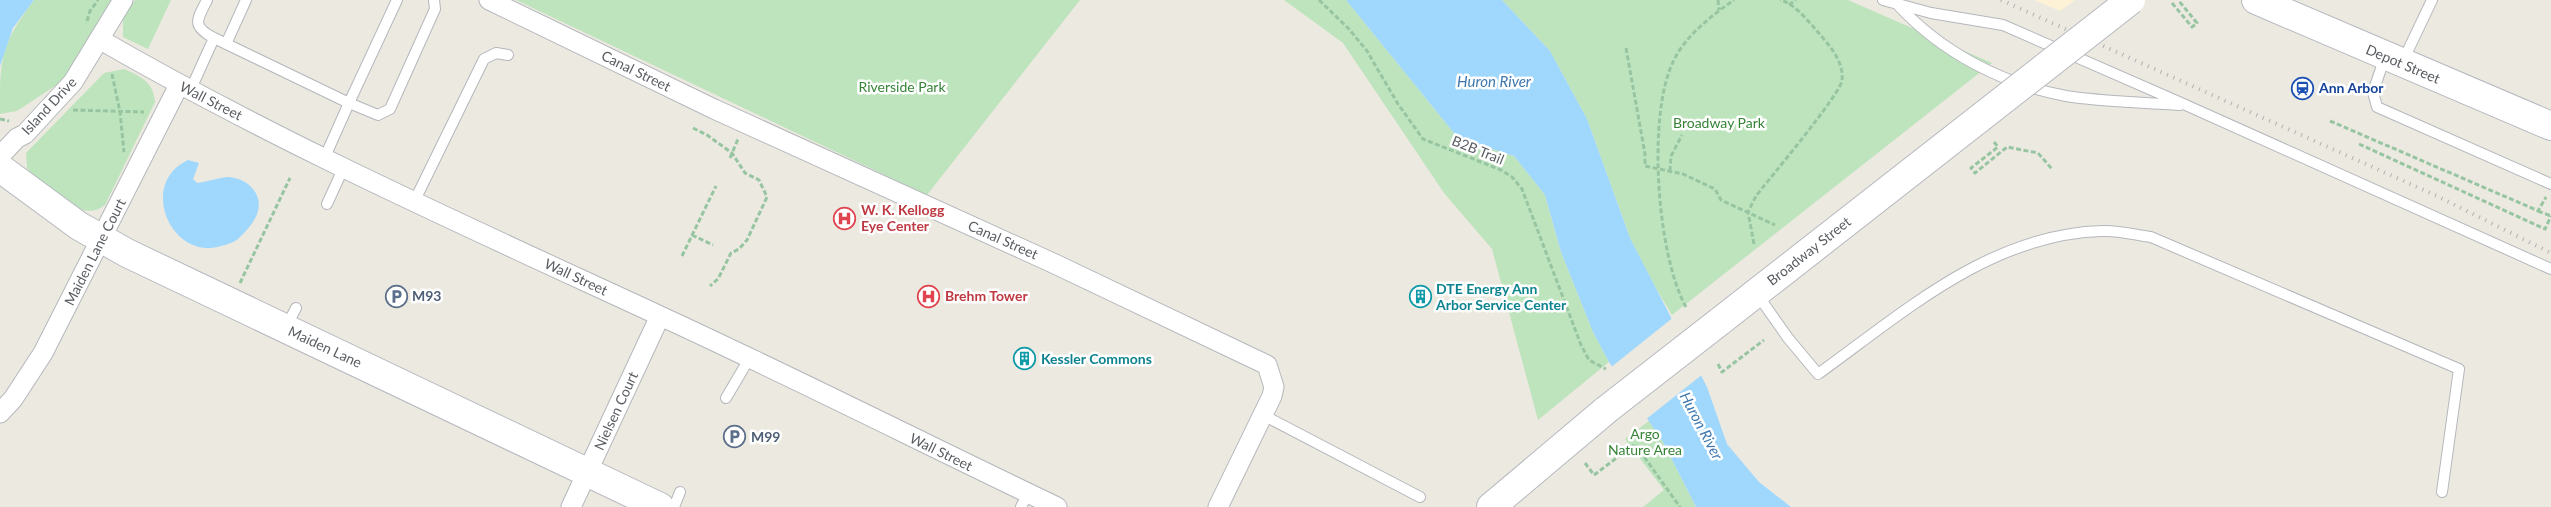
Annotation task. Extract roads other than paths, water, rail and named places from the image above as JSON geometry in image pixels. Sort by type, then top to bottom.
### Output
[{"type":"main road","name":"Broadway Street","points":[[1491,507],[1606,410],[2132,0]]},
{"type":"main road","name":"Depot Street","points":[[2256,0],[2551,126]]},
{"type":"main road","name":"Maiden Lane","points":[[0,168],[79,226],[127,253],[291,318],[587,473],[670,499]]},
{"type":"street","name":"Island Drive","points":[[0,156],[17,138],[25,134],[73,82],[123,0]]},
{"type":"street","name":"Canal Street","points":[[489,0],[714,108],[1256,358],[1267,365],[1274,387],[1263,415],[1218,507]]},
{"type":"street","name":"Wall Street","points":[[99,39],[185,88],[343,169],[749,358],[1025,500],[1056,507]]},
{"type":"street","name":"Maiden Lane Court","points":[[0,413],[13,399],[43,353],[102,238],[185,88]]},
{"type":"street","name":"Nielsen Court","points":[[571,507],[660,316]]},
{"type":"lane","points":[[207,0],[197,21],[201,31],[348,103],[378,115],[390,109],[435,9],[434,0]]},
{"type":"lane","points":[[226,44],[246,0]]},
{"type":"lane","points":[[324,159],[348,103],[397,0]]},
{"type":"lane","points":[[1883,0],[1931,13],[2003,26],[2188,106],[2551,269]]},
{"type":"lane","points":[[2432,0],[2374,92],[2377,107],[2551,184]]},
{"type":"lane","points":[[1897,4],[1916,25],[1975,65],[2013,81],[2066,96],[2188,106]]},
{"type":"lane","points":[[185,88],[214,38]]},
{"type":"lane","points":[[414,202],[484,59],[496,53],[508,55]]},
{"type":"lane","points":[[327,204],[343,169]]},
{"type":"lane","points":[[1756,293],[1788,338],[1818,374],[1954,276],[2000,254],[2052,237],[2103,230],[2151,237],[2459,369],[2442,492]]},
{"type":"lane","points":[[726,398],[749,358]]},
{"type":"lane","points":[[1263,415],[1420,497]]},
{"type":"lane","points":[[670,499],[674,507]]},
{"type":"water","points":[[0,0],[34,0],[13,28],[0,66]]},
{"type":"water","name":"Huron River","points":[[1346,0],[1502,0],[1550,51],[1587,119],[1630,238],[1707,387],[1727,444],[1759,482],[1791,507],[1696,507],[1663,442],[1609,362],[1593,332],[1561,252],[1545,195],[1514,156],[1458,138]]},
{"type":"water","points":[[188,160],[199,163],[193,179],[197,183],[227,177],[234,178],[246,183],[255,192],[259,204],[257,215],[247,230],[234,242],[203,248],[188,243],[176,232],[167,218],[163,202],[165,186],[173,171]]},
{"type":"railway","points":[[2001,0],[2437,196],[2551,253]]},
{"type":"place","name":"Ann Arbor","points":[[2303,88]]},
{"type":"place","name":"W. K. Kellogg Eye Center","points":[[845,218]]},
{"type":"place","name":"M93","points":[[396,296]]},
{"type":"place","name":"Brehm Tower","points":[[929,296]]},
{"type":"place","name":"DTE Energy Ann Arbor Service Center","points":[[1420,297]]},
{"type":"place","name":"Kessler Commons","points":[[1025,359]]},
{"type":"place","name":"M99","points":[[735,437]]},
{"type":"park label","name":"Riverside Park","points":[[902,87]]},
{"type":"park label","name":"Broadway Park","points":[[1719,123]]},
{"type":"park label","name":"Argo Nature Area","points":[[1645,442]]}]
